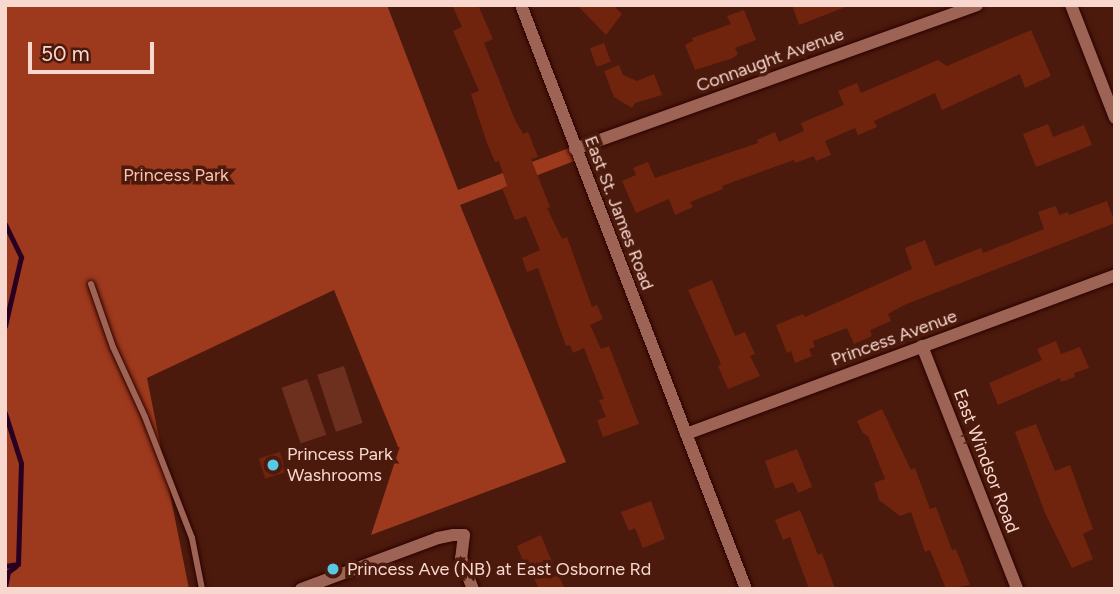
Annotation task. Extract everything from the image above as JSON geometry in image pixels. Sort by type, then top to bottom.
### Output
[{"type":"street","name":"East St. James Road","points":[[521,5],[746,589]]},
{"type":"street","name":"Connaught Avenue","points":[[575,149],[976,5]]},
{"type":"street","points":[[1071,5],[1115,118]]},
{"type":"street","name":"Princess Avenue","points":[[685,433],[1115,275]]},
{"type":"street","name":"East Windsor Road","points":[[922,346],[1017,589]]},
{"type":"street","points":[[302,589],[438,538],[464,535],[461,558],[473,589]]},
{"type":"lane","points":[[91,284],[113,347],[145,417],[192,538],[202,589]]},
{"type":"shaded area","points":[[344,366],[363,423],[336,432],[317,375]]},
{"type":"shaded area","points":[[307,379],[326,435],[301,444],[281,388]]},
{"type":"green space","name":"Princess Park","points":[[5,5],[387,5],[458,190],[577,145],[582,158],[460,205],[566,462],[371,535],[399,449],[334,290],[147,378],[189,589],[5,589]]},
{"type":"building","points":[[452,5],[478,5],[493,39],[484,43],[515,120],[523,134],[528,132],[538,157],[531,159],[550,207],[547,208],[562,239],[567,237],[592,307],[597,305],[603,319],[590,325],[601,349],[609,346],[639,424],[603,437],[597,420],[606,417],[599,400],[604,399],[584,348],[573,353],[570,345],[566,346],[538,268],[527,272],[522,258],[540,250],[526,216],[515,220],[502,188],[507,186],[499,161],[495,162],[487,143],[471,94],[479,91],[453,31],[462,27]]},
{"type":"building","points":[[577,5],[613,5],[622,14],[606,35]]},
{"type":"building","points":[[792,5],[848,5],[848,6],[799,25]]},
{"type":"building","points":[[744,10],[756,40],[735,48],[738,54],[733,58],[695,70],[685,45],[693,41],[692,38],[731,24],[727,16]]},
{"type":"building","points":[[1031,30],[1051,76],[1025,88],[1020,74],[942,110],[935,93],[874,121],[877,127],[858,135],[855,128],[825,141],[831,155],[816,161],[814,156],[795,163],[794,160],[722,186],[723,189],[690,202],[693,207],[675,215],[669,199],[636,213],[622,181],[636,175],[633,168],[648,162],[655,178],[758,143],[757,140],[775,132],[779,142],[804,131],[801,123],[844,105],[838,91],[857,83],[861,93],[938,60],[947,66]]},
{"type":"building","points":[[604,43],[611,62],[597,67],[590,48]]},
{"type":"building","points":[[619,65],[623,75],[637,81],[654,74],[662,95],[635,103],[632,108],[614,97],[604,71]]},
{"type":"building","points":[[1048,124],[1053,137],[1084,125],[1092,145],[1036,167],[1023,134]]},
{"type":"building","points":[[1107,201],[1115,223],[904,305],[888,314],[891,321],[870,330],[872,336],[854,344],[847,328],[813,341],[815,347],[809,349],[812,356],[795,363],[791,351],[787,353],[776,325],[803,314],[805,317],[912,269],[905,248],[925,240],[935,266],[981,248],[983,253],[1044,229],[1038,212],[1056,206],[1059,215],[1068,212],[1069,215]]},
{"type":"building","points":[[712,280],[735,336],[745,332],[755,354],[750,356],[760,376],[728,389],[718,366],[721,364],[688,290]]},
{"type":"building","points":[[1056,341],[1061,354],[1080,347],[1089,368],[1074,373],[1075,377],[1061,382],[1060,378],[998,405],[989,383],[1042,360],[1037,349]]},
{"type":"building","points":[[882,409],[911,470],[915,468],[930,509],[936,507],[952,550],[956,549],[970,585],[946,589],[930,550],[925,552],[911,512],[900,516],[879,500],[874,483],[885,479],[868,436],[863,433],[857,421]]},
{"type":"building","points":[[1036,424],[1055,471],[1070,465],[1093,529],[1083,534],[1093,559],[1072,568],[1045,513],[1015,432]]},
{"type":"building","points":[[797,449],[812,487],[798,493],[793,482],[775,489],[765,461]]},
{"type":"building","name":"Princess Park Washrooms","points":[[280,452],[286,472],[265,479],[259,458]]},
{"type":"building","points":[[651,501],[665,539],[643,548],[635,528],[629,531],[621,512]]},
{"type":"building","points":[[800,510],[818,555],[822,553],[835,589],[809,589],[790,537],[783,540],[775,520]]},
{"type":"building","points":[[541,535],[565,589],[539,589],[528,564],[525,566],[517,546]]},
{"type":"waterway","points":[[5,224],[21,257],[5,326]]},
{"type":"waterway","points":[[5,413],[21,463],[18,564],[5,566]]},
{"type":"waterway","points":[[5,587],[8,572],[16,566]]},
{"type":"place","name":"Princess Park Washrooms","points":[[273,465]]},
{"type":"place","name":"Princess Ave (NB) at East Osborne Rd","points":[[333,569]]}]
